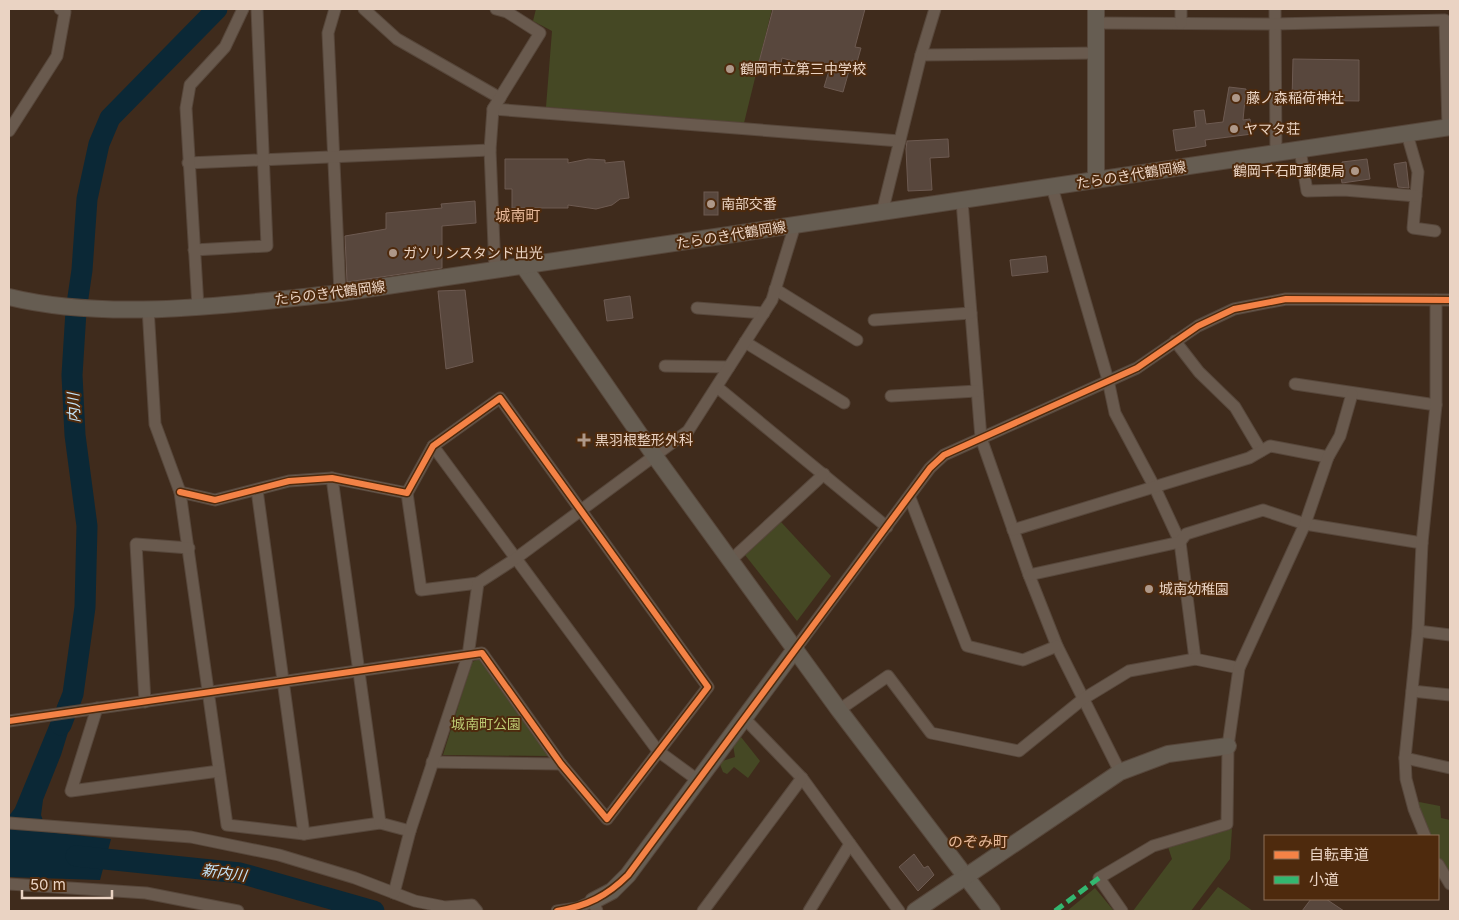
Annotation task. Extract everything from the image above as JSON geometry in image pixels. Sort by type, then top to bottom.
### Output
[{"type":"street","points":[[198,307],[186,108],[190,85],[225,47],[243,9]]},
{"type":"street","points":[[194,250],[267,246],[257,9]]},
{"type":"street","points":[[335,9],[328,33],[340,293]]},
{"type":"street","points":[[364,9],[397,38],[500,98]]},
{"type":"street","points":[[495,270],[490,150],[493,109],[540,34],[507,12],[496,9]]},
{"type":"street","points":[[882,213],[921,55],[935,9]]},
{"type":"street","points":[[1181,9],[1181,23]]},
{"type":"street","points":[[1275,9],[1276,154]]},
{"type":"street","points":[[9,131],[57,56],[64,10]]},
{"type":"street","points":[[1096,180],[1096,16],[1181,23],[1274,24],[1445,14],[1449,127]]},
{"type":"street","points":[[921,55],[1096,54]]},
{"type":"street","points":[[493,109],[900,142]]},
{"type":"street","name":"たらのき代鶴岡線","points":[[9,297],[67,307],[148,308],[198,307],[340,293],[1449,127]]},
{"type":"street","points":[[1407,134],[1418,172],[1413,228],[1434,231]]},
{"type":"street","points":[[188,164],[490,150]]},
{"type":"street","points":[[1300,150],[1307,191],[1344,190],[1416,196]]},
{"type":"street","points":[[1052,187],[1108,380],[1115,413],[1155,488],[1180,542],[1195,659]]},
{"type":"street","points":[[962,201],[981,438],[1029,575],[1057,646],[1120,772]]},
{"type":"street","points":[[9,720],[359,672],[482,653],[561,764],[607,819],[708,687],[580,510],[500,398],[434,446],[407,493],[421,590],[478,583],[514,559],[580,510],[654,455],[688,431],[764,313],[775,290],[795,225]]},
{"type":"street","points":[[524,266],[654,455],[840,710],[992,911]]},
{"type":"street","points":[[775,290],[857,340]]},
{"type":"street","points":[[557,911],[595,906],[628,874],[910,498],[930,468],[944,455],[1137,368],[1198,326],[1234,309],[1286,299],[1450,300]]},
{"type":"street","points":[[1425,835],[1414,809],[1406,779],[1405,758],[1418,631],[1422,542],[1436,405],[1436,300]]},
{"type":"street","points":[[148,308],[155,424],[180,492],[227,825],[304,834],[380,823],[410,831]]},
{"type":"street","points":[[697,308],[764,313]]},
{"type":"street","points":[[874,320],[971,313]]},
{"type":"street","points":[[1175,341],[1199,372],[1235,407],[1261,451]]},
{"type":"street","points":[[745,342],[844,403]]},
{"type":"street","points":[[665,366],[729,367]]},
{"type":"street","points":[[1295,384],[1436,405]]},
{"type":"street","points":[[717,387],[887,527]]},
{"type":"street","points":[[891,396],[977,391]]},
{"type":"street","points":[[1122,911],[1100,878],[1153,846],[1228,824],[1228,746],[1239,668],[1305,524],[1328,457],[1340,436],[1352,394]]},
{"type":"street","points":[[434,446],[514,559],[658,751],[699,781]]},
{"type":"street","points":[[1013,530],[1248,458],[1270,446],[1328,457]]},
{"type":"street","points":[[731,560],[824,474]]},
{"type":"street","points":[[180,492],[215,500],[288,481],[332,478],[407,493]]},
{"type":"street","points":[[332,478],[380,823]]},
{"type":"street","points":[[256,490],[304,834]]},
{"type":"street","points":[[910,498],[967,646],[1022,660],[1057,646]]},
{"type":"street","points":[[1029,575],[1180,542],[1186,534],[1263,510],[1305,524],[1422,542]]},
{"type":"street","points":[[144,702],[136,544],[189,548]]},
{"type":"street","points":[[394,893],[410,831],[468,656],[478,583]]},
{"type":"street","points":[[1418,631],[1450,635]]},
{"type":"street","points":[[840,710],[888,676],[931,733],[1019,751],[1083,699],[1129,671],[1195,659],[1239,668]]},
{"type":"street","points":[[1412,691],[1450,695]]},
{"type":"street","points":[[97,708],[71,791],[219,771]]},
{"type":"street","points":[[745,719],[802,778],[898,911]]},
{"type":"street","points":[[915,911],[1120,772],[1168,754],[1228,746]]},
{"type":"street","points":[[1405,758],[1450,768]]},
{"type":"street","points":[[432,762],[561,764]]},
{"type":"street","points":[[703,911],[802,778]]},
{"type":"street","points":[[9,824],[191,837],[279,855],[415,901],[445,906],[472,905],[477,911]]},
{"type":"street","points":[[809,911],[850,844]]},
{"type":"street","points":[[1439,866],[1450,884]]},
{"type":"street","points":[[9,884],[146,893],[238,911]]},
{"type":"green space","points":[[536,9],[772,9],[744,123],[546,107],[552,31],[533,21]]},
{"type":"green space","points":[[781,522],[831,576],[797,621],[745,555]]},
{"type":"green space","name":"城南町公園","points":[[479,659],[549,756],[443,755],[472,662]]},
{"type":"green space","points":[[741,737],[760,761],[748,778],[734,767],[727,774],[723,772],[719,762],[735,757],[733,745]]},
{"type":"green space","points":[[1414,801],[1440,806],[1441,818],[1450,820],[1450,879],[1439,862],[1439,835],[1428,835]]},
{"type":"green space","points":[[1232,829],[1230,859],[1191,911],[1133,911],[1172,859],[1168,847]]},
{"type":"green space","points":[[1218,887],[1253,911],[1199,911]]},
{"type":"green space","points":[[1095,888],[1114,911],[1067,911]]},
{"type":"water","points":[[60,699],[78,700],[61,755],[43,800],[41,815],[47,832],[111,839],[100,880],[9,877],[9,816],[15,808]]},
{"type":"building","points":[[773,9],[865,9],[855,47],[861,48],[857,62],[852,60],[843,92],[824,87],[829,71],[782,58],[780,68],[759,62]]},
{"type":"building","points":[[1293,59],[1359,60],[1359,101],[1292,100]]},
{"type":"building","points":[[1229,87],[1246,89],[1243,120],[1250,119],[1252,134],[1205,140],[1206,146],[1176,151],[1173,130],[1196,127],[1194,111],[1204,110],[1206,124],[1223,122]]},
{"type":"building","points":[[948,139],[949,157],[930,158],[932,190],[908,191],[907,141]]},
{"type":"building","points":[[505,159],[568,159],[568,163],[588,159],[605,160],[605,163],[624,161],[629,198],[620,199],[612,205],[596,209],[568,205],[568,208],[512,208],[512,189],[505,189]]},
{"type":"building","points":[[1367,159],[1370,179],[1342,183],[1340,171],[1343,170],[1342,162]]},
{"type":"building","points":[[1406,162],[1409,188],[1398,187],[1394,164]]},
{"type":"building","name":"南部交番","points":[[704,192],[718,192],[718,215],[704,215]]},
{"type":"building","name":"ガソリンスタンド出光","points":[[475,201],[476,223],[442,226],[442,268],[347,282],[345,236],[386,229],[386,213],[442,208],[441,204]]},
{"type":"building","points":[[1046,256],[1048,272],[1012,276],[1010,260]]},
{"type":"building","points":[[465,290],[473,362],[446,369],[438,291]]},
{"type":"building","points":[[630,296],[633,318],[607,321],[604,300]]},
{"type":"building","points":[[914,854],[924,868],[928,866],[934,875],[918,891],[899,867]]},
{"type":"building","points":[[1310,900],[1328,900],[1344,911],[1302,911]]},
{"type":"waterway","name":"内川","points":[[61,725],[73,694],[85,607],[87,526],[75,435],[72,375],[87,199],[99,144],[110,118],[217,9]]},
{"type":"waterway","name":"新内川","points":[[76,856],[240,873],[374,911]]},
{"type":"marked path","points":[[1055,911],[1099,878]]},
{"type":"cycle path","points":[[557,911],[596,899],[612,889],[628,875],[930,468],[944,455],[1137,368],[1198,326],[1234,309],[1286,299],[1450,300]]},
{"type":"cycle path","points":[[9,721],[482,653],[561,764],[607,819],[708,687],[500,398],[433,446],[407,493],[332,478],[289,481],[215,500],[180,492]]},
{"type":"place","name":"鶴岡市立第三中学校","points":[[730,69]]},
{"type":"place","name":"藤ノ森稲荷神社","points":[[1236,98]]},
{"type":"place","name":"ヤマタ荘","points":[[1234,129]]},
{"type":"place","name":"鶴岡千石町郵便局","points":[[1355,171]]},
{"type":"place","name":"南部交番","points":[[711,204]]},
{"type":"place","name":"ガソリンスタンド出光","points":[[393,253]]},
{"type":"place","name":"黒羽根整形外科","points":[[584,440]]},
{"type":"place","name":"城南幼稚園","points":[[1149,589]]},
{"type":"district","name":"城南町","points":[[518,216]]},
{"type":"district","name":"のぞみ町","points":[[978,842]]}]
